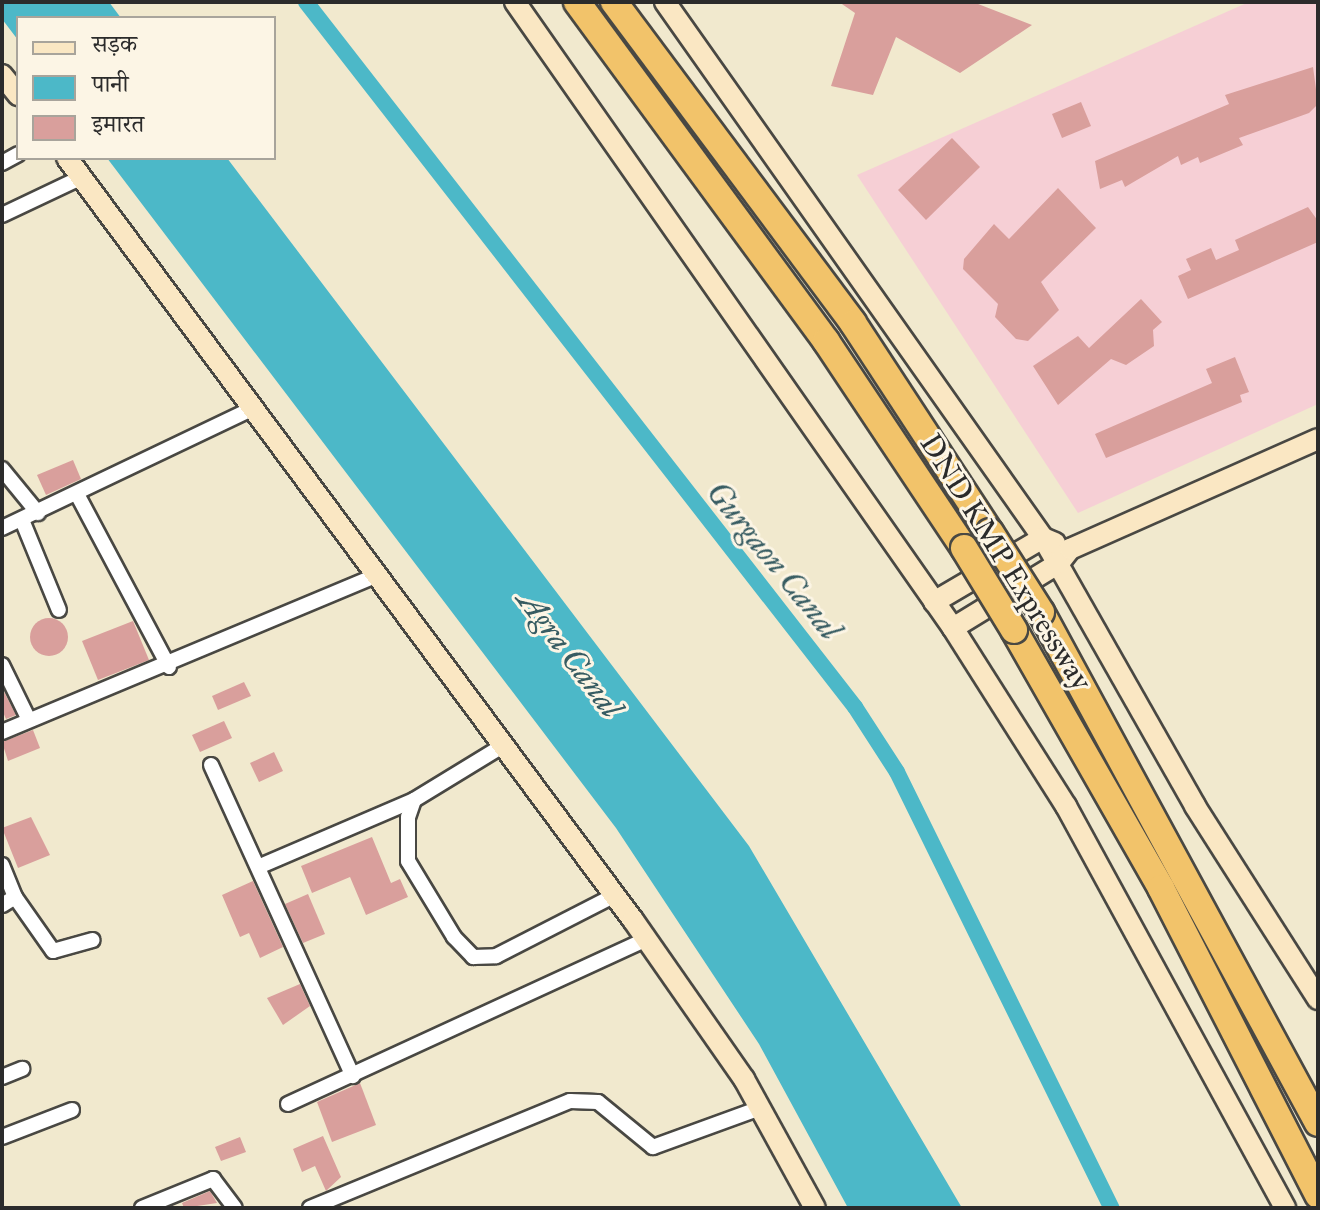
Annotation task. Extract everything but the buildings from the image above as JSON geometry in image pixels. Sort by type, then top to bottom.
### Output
[{"type":"highway","name":"DND KMP Expressway","points":[[577,2],[826,341],[964,548],[1161,888],[1318,1195]]},
{"type":"highway","name":"DND KMP Expressway","points":[[614,2],[853,323],[1041,612],[1318,1123]]},
{"type":"street","points":[[515,2],[953,628],[1066,806],[1285,1208]]},
{"type":"street","points":[[665,2],[1043,538],[1064,556],[1195,806],[1318,999]]},
{"type":"street","points":[[3,76],[16,92]]},
{"type":"street","points":[[69,160],[615,895],[760,1108],[815,1208]]},
{"type":"street","points":[[2,215],[82,177]]},
{"type":"street","points":[[2,528],[254,408]]},
{"type":"street","points":[[953,628],[1064,556],[1318,439]]},
{"type":"street","points":[[2,469],[38,513]]},
{"type":"street","points":[[77,494],[169,667]]},
{"type":"street","points":[[22,520],[59,610]]},
{"type":"street","points":[[934,602],[1043,538]]},
{"type":"street","points":[[2,732],[169,667],[377,575]]},
{"type":"street","points":[[2,665],[29,720]]},
{"type":"street","points":[[258,867],[414,800],[504,745]]},
{"type":"street","points":[[211,765],[353,1076]]},
{"type":"street","points":[[414,800],[408,861],[427,902],[473,957],[507,952],[615,895]]},
{"type":"street","points":[[2,865],[9,901],[53,951],[93,940]]},
{"type":"street","points":[[288,1104],[646,939]]},
{"type":"street","points":[[2,1077],[22,1069]]},
{"type":"street","points":[[310,1208],[570,1101],[598,1102],[653,1147],[760,1108]]},
{"type":"street","points":[[2,1137],[72,1110]]},
{"type":"street","points":[[142,1208],[213,1179],[235,1208]]},
{"type":"shaded area","points":[[1249,2],[1318,2],[1318,404],[1078,513],[857,175]]},
{"type":"water","points":[[2,2],[109,2],[120,16],[16,16],[16,37],[2,19]]},
{"type":"water","name":"Agra Canal","points":[[109,160],[229,160],[749,846],[962,1208],[848,1208],[759,1044],[616,828]]},
{"type":"waterway","name":"Gurgaon Canal","points":[[306,2],[855,707],[897,772],[1112,1208]]}]
